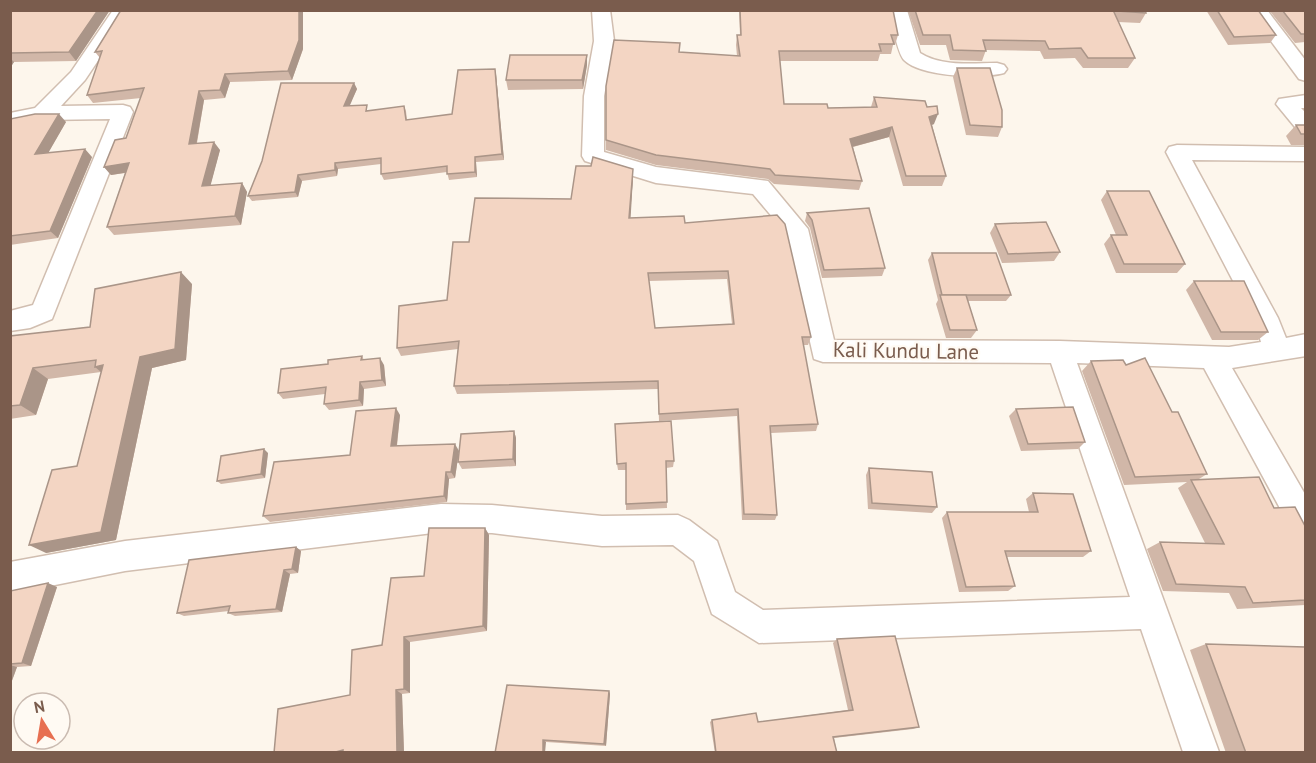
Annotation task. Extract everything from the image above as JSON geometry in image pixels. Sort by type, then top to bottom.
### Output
[{"type":"street","points":[[42,113],[78,76],[113,29],[123,10]]},
{"type":"street","name":"Kali Kundu Lane","points":[[601,10],[604,41],[594,96],[593,156],[656,175],[760,187],[796,229],[823,351],[1060,352]]},
{"type":"street","points":[[898,10],[911,56],[915,60],[946,67],[997,69]]},
{"type":"street","points":[[1257,10],[1305,75]]},
{"type":"street","points":[[1305,101],[1286,104],[1305,128]]},
{"type":"street","points":[[10,120],[42,113],[123,112],[43,312],[30,318],[10,321]]},
{"type":"street","points":[[1277,350],[1269,325],[1177,152],[1305,154]]},
{"type":"street","points":[[1201,753],[1060,352],[1230,358],[1305,345]]},
{"type":"street","points":[[1212,357],[1305,526]]},
{"type":"street","points":[[10,578],[137,555],[441,518],[492,519],[602,531],[678,530],[706,552],[723,603],[759,627],[1153,612]]},
{"type":"building","points":[[10,10],[98,10],[69,52],[10,53]]},
{"type":"building","points":[[121,10],[299,10],[299,40],[288,71],[225,74],[220,90],[199,91],[189,144],[214,142],[202,186],[242,183],[235,216],[107,227],[129,163],[104,167],[115,140],[126,138],[144,88],[87,95],[102,51],[95,52]]},
{"type":"building","points":[[740,10],[893,10],[898,35],[891,35],[894,44],[879,44],[881,51],[779,51],[784,104],[827,104],[828,108],[877,107],[874,97],[925,101],[927,107],[937,106],[938,114],[929,117],[946,176],[906,176],[892,127],[850,139],[862,181],[775,175],[770,169],[656,155],[606,140],[606,86],[614,40],[680,43],[679,52],[740,56],[737,35],[741,35]]},
{"type":"building","points":[[915,10],[1113,10],[1135,58],[1088,58],[1081,48],[1049,49],[1045,41],[983,40],[986,51],[953,50],[950,35],[923,35]]},
{"type":"building","points":[[1145,10],[1146,13],[1117,11]]},
{"type":"building","points":[[1217,10],[1258,10],[1276,35],[1234,37]]},
{"type":"building","points":[[1282,10],[1305,10],[1305,34],[1301,34]]},
{"type":"building","points":[[510,55],[587,55],[582,80],[506,80]]},
{"type":"building","points":[[957,68],[990,68],[1002,110],[1002,127],[970,125]]},
{"type":"building","points":[[495,69],[502,154],[475,157],[475,172],[447,174],[447,166],[381,174],[381,158],[335,163],[335,170],[298,175],[295,192],[248,196],[262,161],[281,83],[354,83],[344,106],[367,105],[366,111],[404,106],[406,120],[452,114],[458,70]]},
{"type":"building","points":[[35,114],[59,114],[35,154],[85,149],[50,231],[10,236],[10,119]]},
{"type":"building","points":[[1296,125],[1305,125],[1305,134],[1301,134]]},
{"type":"building","points":[[593,157],[633,169],[629,218],[684,216],[685,223],[777,215],[785,224],[811,337],[802,337],[818,424],[770,426],[777,515],[744,514],[738,409],[659,414],[658,381],[454,386],[459,341],[397,348],[399,306],[447,300],[453,242],[469,242],[475,198],[571,199],[576,166],[591,166]],"holes":[[[728,271],[734,324],[655,328],[648,273]]]},
{"type":"building","points":[[1107,191],[1149,191],[1185,264],[1124,264],[1111,235],[1127,235]]},
{"type":"building","points":[[869,208],[885,268],[824,270],[812,220],[807,213]]},
{"type":"building","points":[[1046,222],[1060,252],[1008,254],[995,224]]},
{"type":"building","points":[[932,253],[996,253],[1011,295],[942,295]]},
{"type":"building","points":[[181,272],[175,349],[140,357],[101,532],[29,545],[52,470],[77,466],[103,365],[95,367],[96,360],[33,368],[20,405],[10,406],[10,336],[90,327],[95,289]]},
{"type":"building","points":[[1194,281],[1244,281],[1268,332],[1221,332]]},
{"type":"building","points":[[940,295],[966,295],[977,330],[950,330]]},
{"type":"building","points":[[362,356],[361,360],[380,358],[382,380],[360,382],[359,400],[324,404],[326,387],[278,393],[281,369],[328,364],[328,360]]},
{"type":"building","points":[[1145,358],[1172,412],[1178,412],[1207,474],[1135,477],[1091,361],[1123,360],[1126,365]]},
{"type":"building","points":[[1073,407],[1085,442],[1028,444],[1016,409]]},
{"type":"building","points":[[396,408],[391,446],[455,444],[451,472],[446,472],[444,496],[263,516],[274,462],[350,455],[356,411]]},
{"type":"building","points":[[671,421],[674,461],[666,461],[667,502],[626,504],[626,463],[617,464],[615,424]]},
{"type":"building","points":[[514,431],[513,459],[458,462],[461,434]]},
{"type":"building","points":[[264,449],[261,474],[217,481],[221,456]]},
{"type":"building","points":[[869,468],[932,472],[937,507],[872,503]]},
{"type":"building","points":[[1259,477],[1274,508],[1295,507],[1305,526],[1305,600],[1253,603],[1245,587],[1176,584],[1160,542],[1224,544],[1191,480]]},
{"type":"building","points":[[1033,493],[1073,494],[1091,551],[1005,551],[1015,586],[966,587],[947,512],[1038,512]]},
{"type":"building","points":[[429,528],[485,528],[483,626],[404,637],[404,689],[396,690],[397,753],[343,753],[343,750],[332,753],[274,753],[278,709],[350,695],[352,650],[382,645],[391,578],[424,576]]},
{"type":"building","points":[[296,547],[292,569],[284,570],[276,609],[228,613],[230,606],[177,613],[189,560]]},
{"type":"building","points":[[48,583],[22,663],[10,664],[10,591]]},
{"type":"building","points":[[895,636],[919,727],[833,737],[837,753],[716,753],[712,720],[756,713],[758,722],[853,710],[837,639]]},
{"type":"building","points":[[1206,644],[1305,647],[1305,753],[1246,753]]},
{"type":"building","points":[[507,685],[609,691],[604,744],[543,740],[543,753],[495,753]]}]
